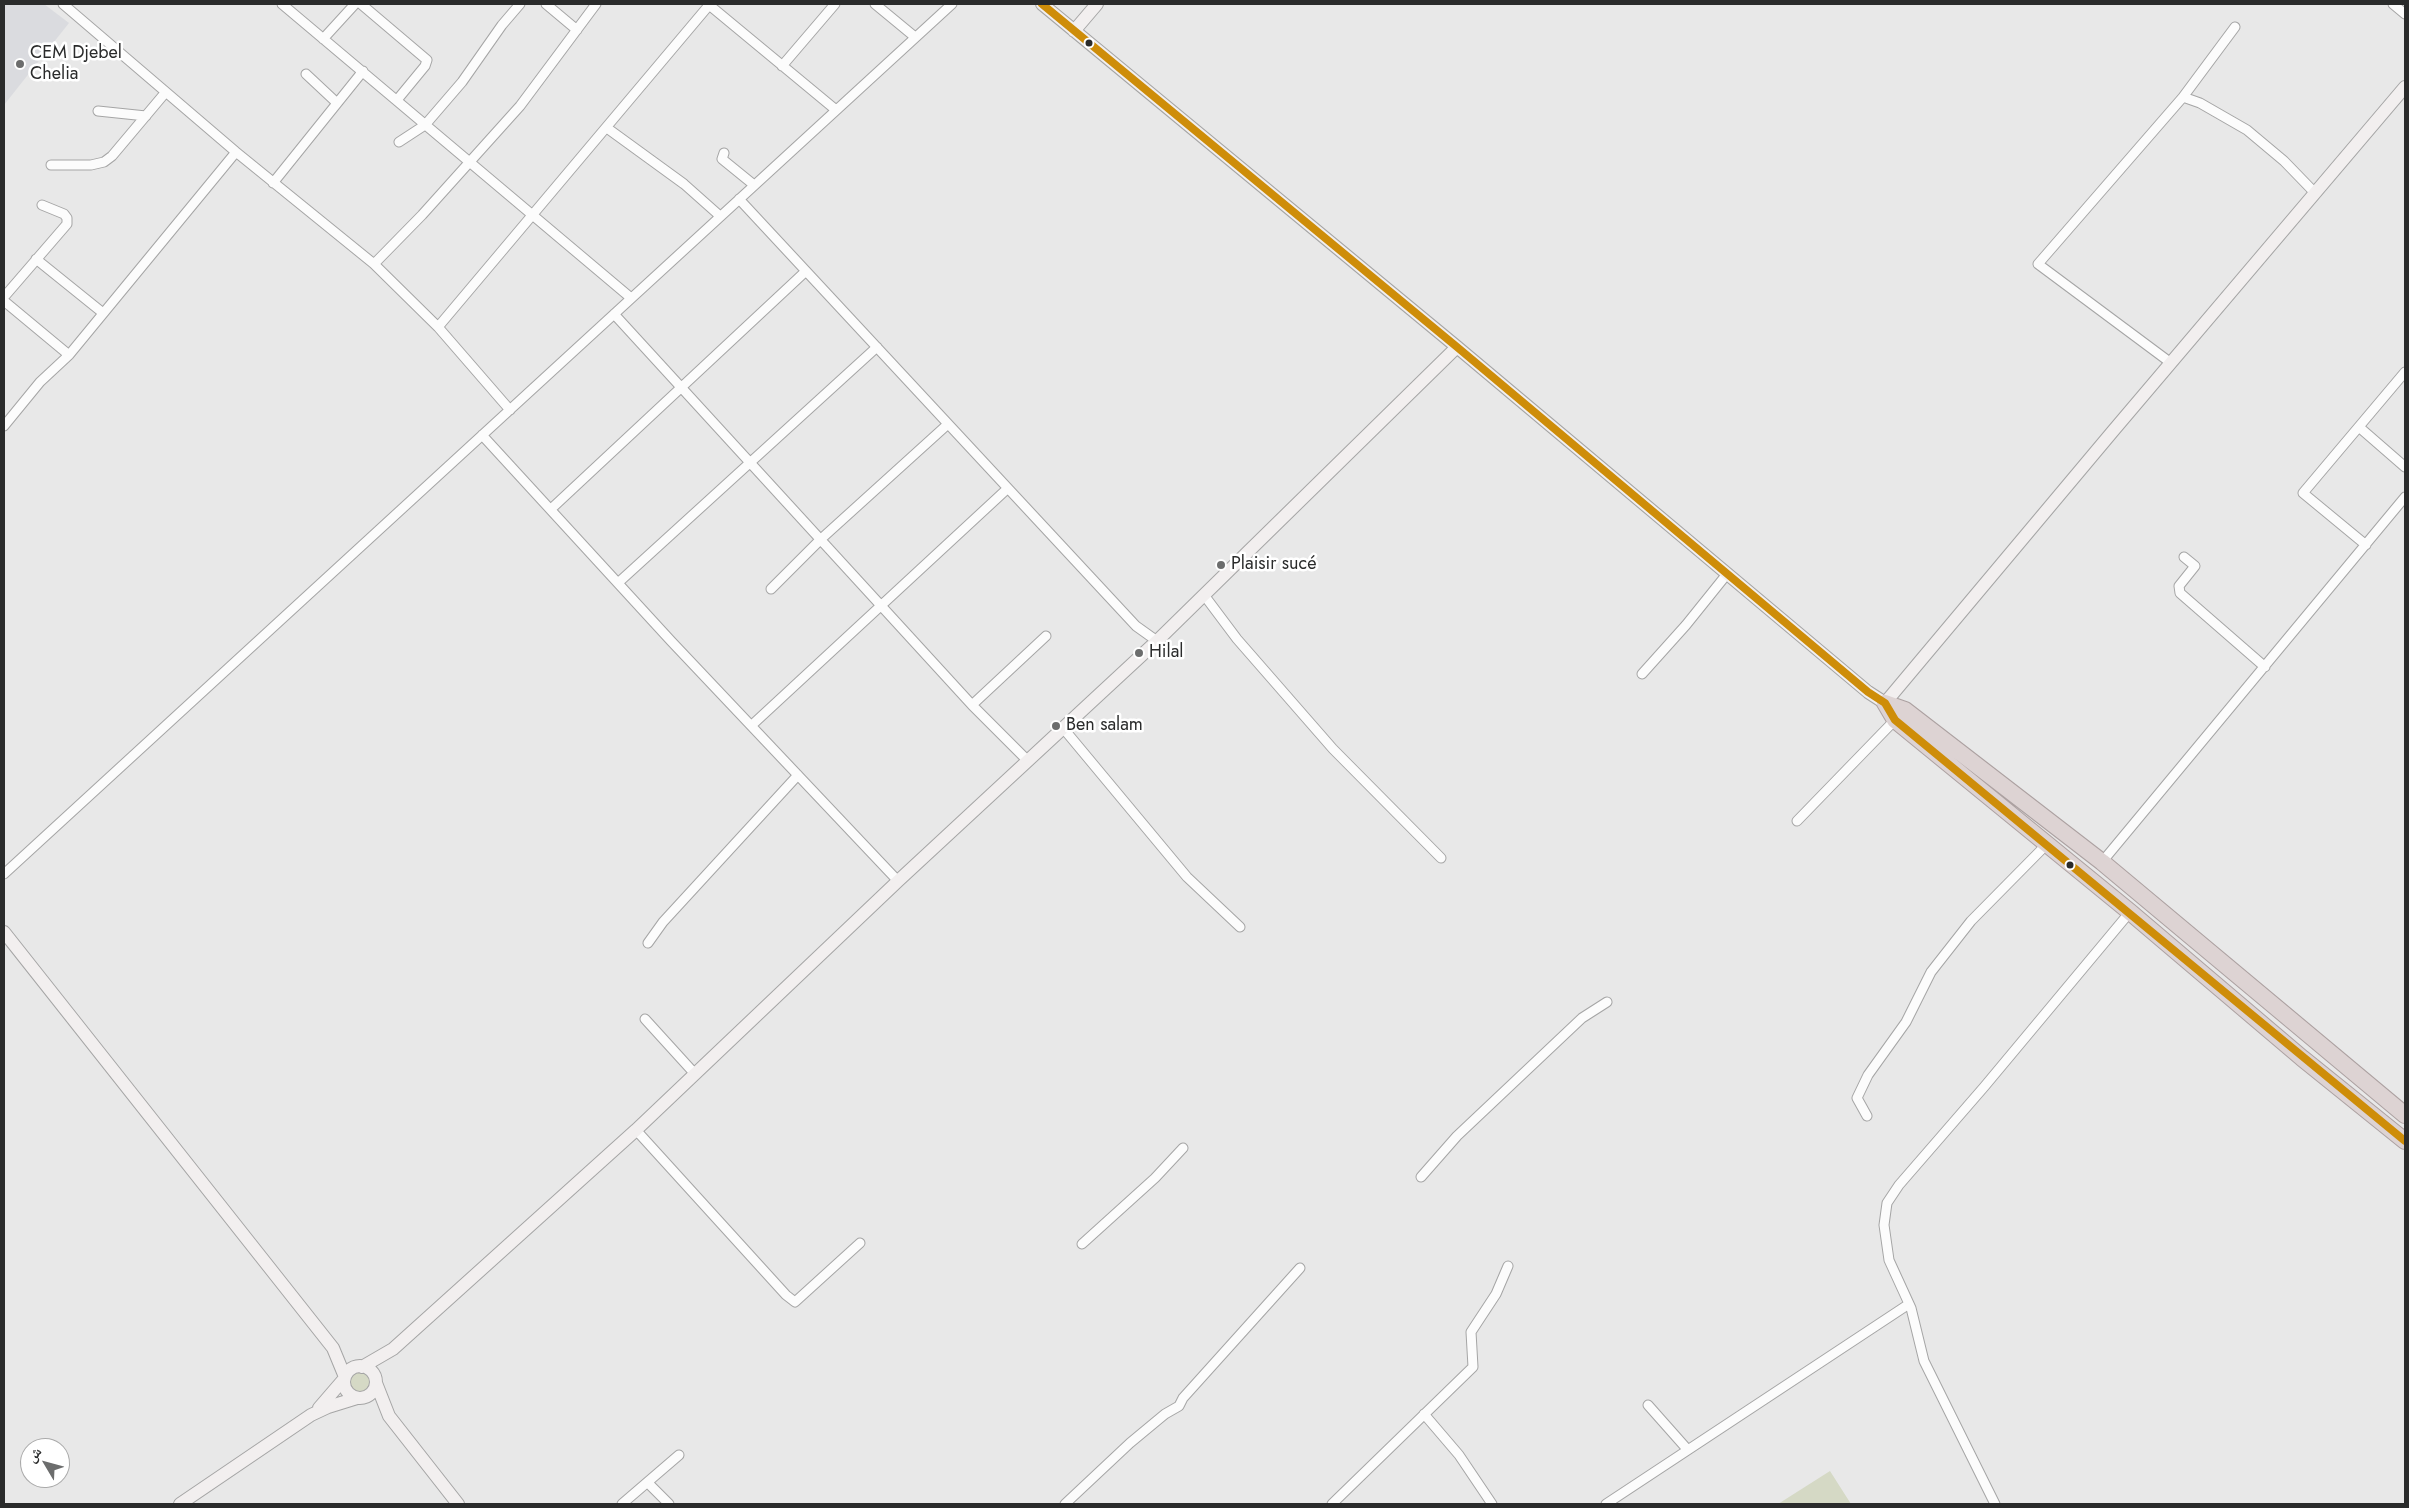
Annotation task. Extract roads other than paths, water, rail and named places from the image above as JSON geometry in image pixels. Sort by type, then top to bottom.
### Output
[{"type":"highway","points":[[1885,703],[1895,720],[2130,912],[2302,1058],[2405,1141]]},
{"type":"highway","points":[[1885,703],[1905,710],[2102,862],[2405,1115]]},
{"type":"main road","points":[[1042,4],[1457,347],[1727,574],[1885,703],[2405,87]]},
{"type":"main road","points":[[1074,31],[1097,4]]},
{"type":"main road","points":[[180,1504],[311,1415],[328,1406],[369,1395],[381,1365],[393,1349],[636,1130],[898,881],[1157,641],[1457,347]]},
{"type":"main road","points":[[4,932],[333,1348],[347,1392],[389,1416]]},
{"type":"main road","points":[[333,1348],[371,1371],[389,1416],[458,1504]]},
{"type":"main road","points":[[311,1415],[351,1369],[362,1366],[393,1349]]},
{"type":"street","points":[[63,4],[165,93],[374,264],[438,327],[510,410]]},
{"type":"street","points":[[282,4],[631,298]]},
{"type":"street","points":[[323,39],[355,4]]},
{"type":"street","points":[[361,4],[427,60],[425,66],[397,100]]},
{"type":"street","points":[[399,142],[425,125],[462,82],[502,25],[520,4]]},
{"type":"street","points":[[546,4],[577,30]]},
{"type":"street","points":[[374,264],[520,106],[596,4]]},
{"type":"street","points":[[438,327],[607,128],[709,4],[836,110]]},
{"type":"street","points":[[782,66],[835,4]]},
{"type":"street","points":[[875,4],[915,37]]},
{"type":"street","points":[[4,874],[952,4]]},
{"type":"street","points":[[2393,4],[2405,14]]},
{"type":"street","points":[[2171,363],[2038,264],[2183,98],[2235,27]]},
{"type":"street","points":[[273,183],[363,71]]},
{"type":"street","points":[[306,74],[337,103]]},
{"type":"street","points":[[51,165],[91,165],[104,162],[112,156],[165,93]]},
{"type":"street","points":[[2183,98],[2200,103],[2247,130],[2284,161],[2315,193]]},
{"type":"street","points":[[98,111],[146,116]]},
{"type":"street","points":[[607,128],[684,184],[720,216]]},
{"type":"street","points":[[4,426],[40,382],[69,354],[236,152]]},
{"type":"street","points":[[724,153],[722,159],[754,185]]},
{"type":"street","points":[[739,199],[1136,626],[1157,641]]},
{"type":"street","points":[[4,297],[67,221],[64,214],[42,205]]},
{"type":"street","points":[[36,259],[103,313]]},
{"type":"street","points":[[551,509],[806,271]]},
{"type":"street","points":[[4,301],[69,354]]},
{"type":"street","points":[[614,314],[753,463],[972,705],[1028,761]]},
{"type":"street","points":[[619,582],[753,463],[878,347]]},
{"type":"street","points":[[2366,545],[2303,493],[2405,372]]},
{"type":"street","points":[[771,589],[821,539],[948,424]]},
{"type":"street","points":[[2359,427],[2405,467]]},
{"type":"street","points":[[482,435],[898,881]]},
{"type":"street","points":[[752,725],[1007,489]]},
{"type":"street","points":[[2102,862],[2405,497]]},
{"type":"street","points":[[2184,556],[2195,566],[2179,586],[2180,593],[2265,667]]},
{"type":"street","points":[[1642,674],[1686,625],[1727,574]]},
{"type":"street","points":[[1204,595],[1237,639],[1333,749],[1441,858]]},
{"type":"street","points":[[972,705],[1046,636]]},
{"type":"street","points":[[1796,821],[1895,720]]},
{"type":"street","points":[[1063,728],[1187,877],[1240,927]]},
{"type":"street","points":[[648,943],[663,922],[798,775]]},
{"type":"street","points":[[1867,1116],[1857,1098],[1868,1074],[1906,1022],[1930,972],[1971,921],[2047,844]]},
{"type":"street","points":[[1995,1504],[1924,1361],[1909,1304],[1889,1260],[1884,1225],[1888,1204],[1899,1184],[1984,1087],[2130,912]]},
{"type":"street","points":[[1421,1177],[1471,1123],[1582,1018],[1607,1002]]},
{"type":"street","points":[[645,1019],[695,1074]]},
{"type":"street","points":[[636,1130],[786,1295],[795,1302],[860,1243]]},
{"type":"street","points":[[1082,1244],[1155,1178],[1183,1148]]},
{"type":"street","points":[[1332,1504],[1473,1367],[1471,1332],[1496,1294],[1508,1266]]},
{"type":"street","points":[[1065,1504],[1130,1443],[1165,1414],[1179,1406],[1183,1398],[1300,1268]]},
{"type":"street","points":[[1606,1504],[1909,1304]]},
{"type":"street","points":[[1648,1406],[1687,1449]]},
{"type":"street","points":[[1424,1414],[1459,1455],[1492,1504]]},
{"type":"street","points":[[622,1504],[679,1454]]},
{"type":"street","points":[[648,1483],[669,1504]]},
{"type":"place","name":"CEM Djebel Chelia","points":[[20,64]]},
{"type":"place","name":"Plaisir sucé","points":[[1221,565]]},
{"type":"place","name":"Hilal","points":[[1139,653]]},
{"type":"place","name":"Ben salam","points":[[1056,726]]}]
